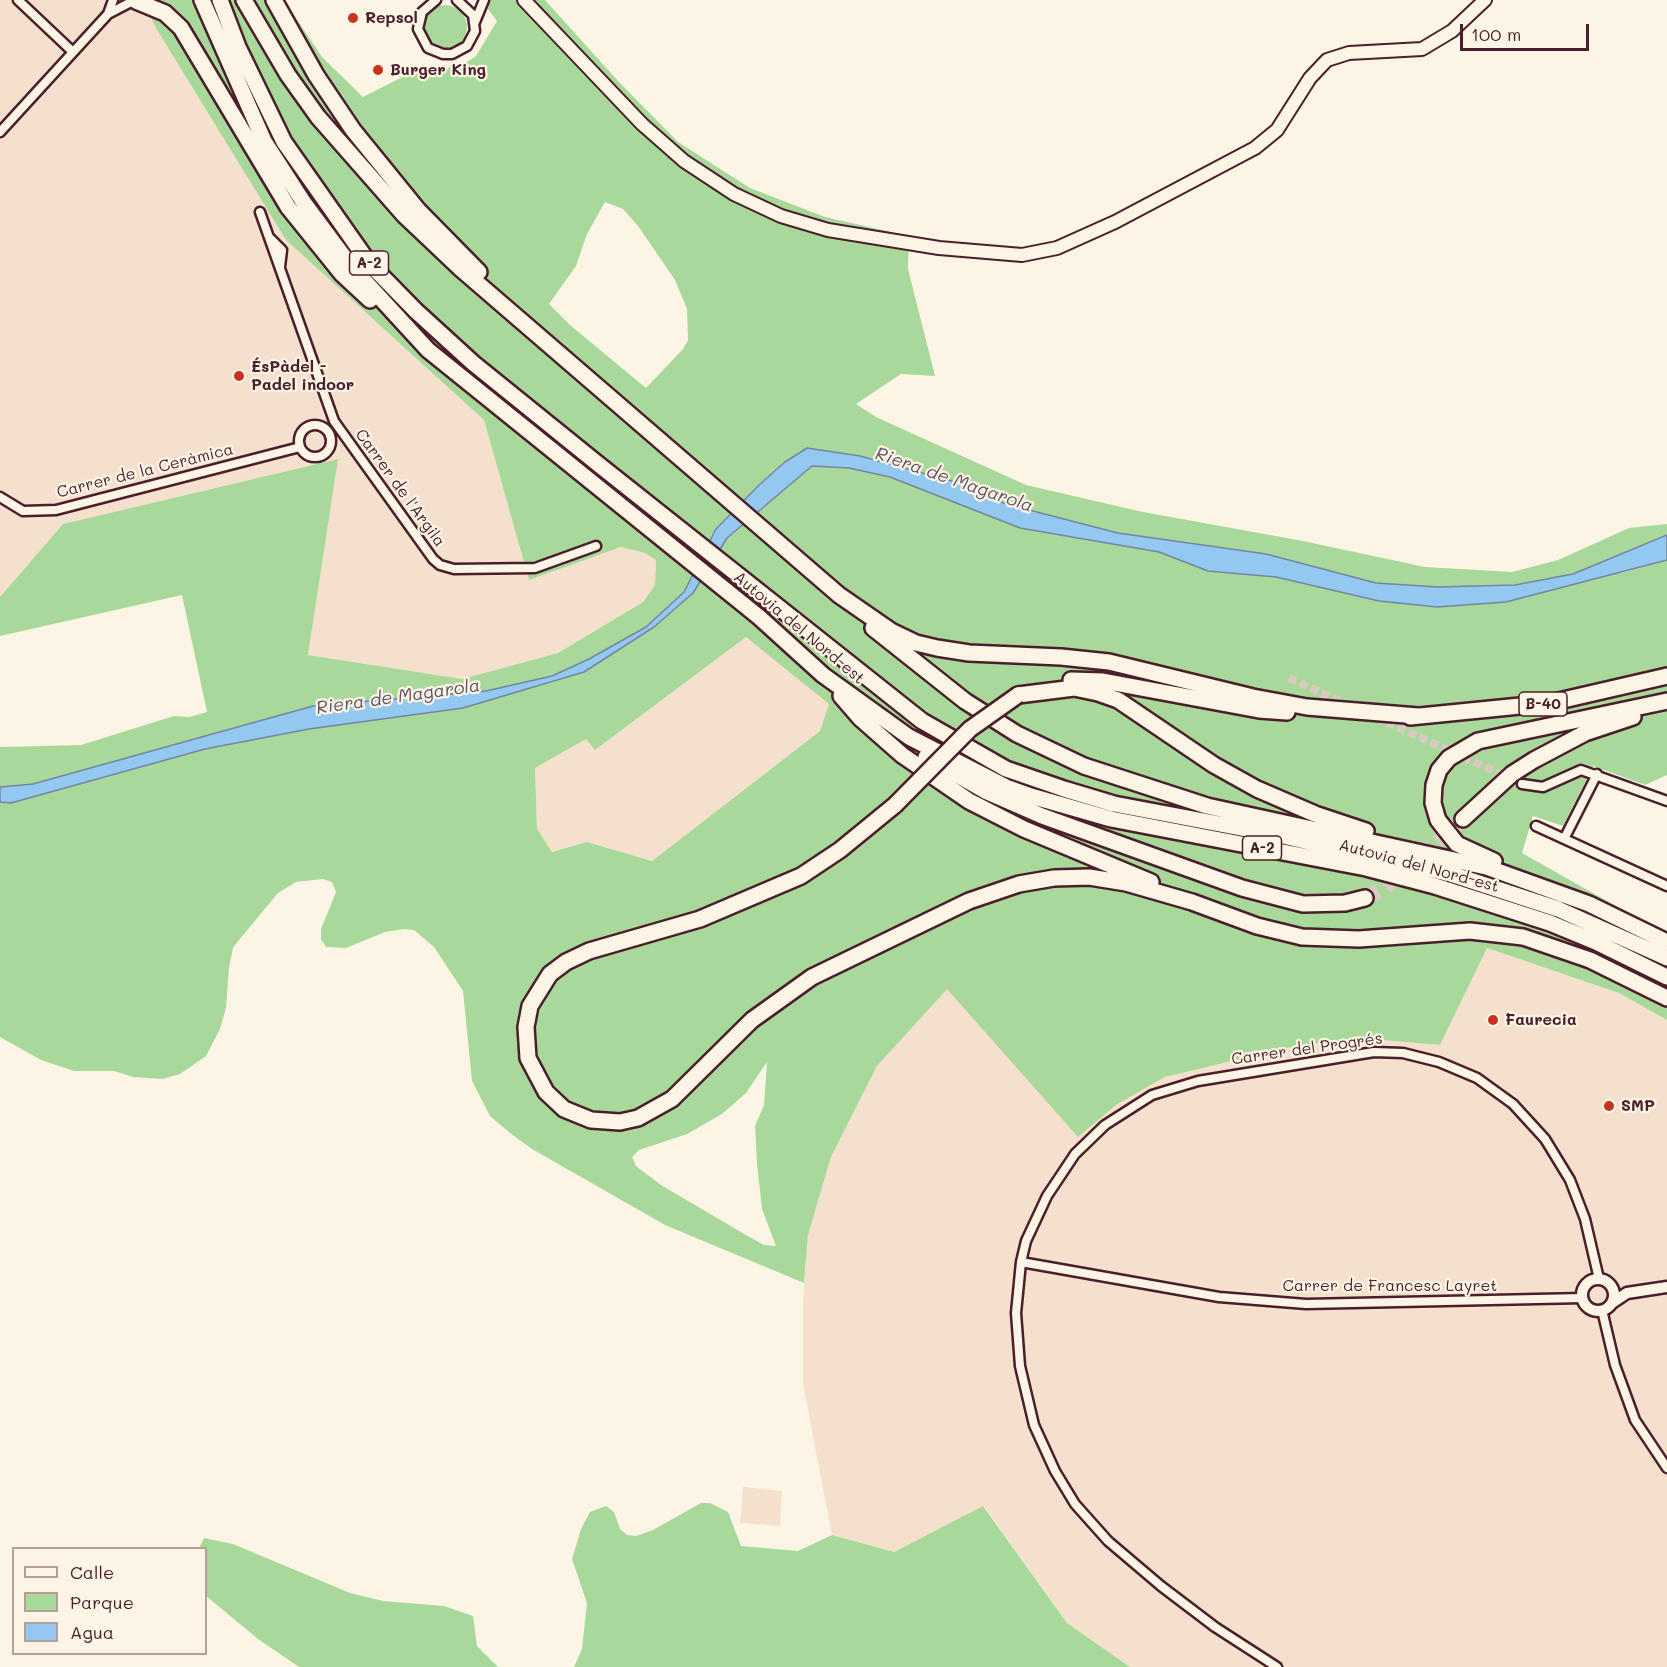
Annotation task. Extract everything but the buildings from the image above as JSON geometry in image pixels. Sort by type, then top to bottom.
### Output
[{"type":"highway","points":[[136,0],[165,13],[181,28],[288,207],[342,274],[413,340],[428,350]]},
{"type":"highway","name":"Autovia del Nord-est","points":[[202,0],[264,141],[304,203],[350,265],[428,350],[759,617],[823,675],[864,706],[932,750],[1006,788],[1111,819],[1366,868],[1436,886],[1550,923],[1596,942],[1667,977]]},
{"type":"highway","name":"Autovia del Nord-est","points":[[220,0],[238,47],[284,142],[369,263],[445,339],[768,601],[904,708],[968,750],[1006,769],[1114,804],[1283,836],[1451,874],[1558,909],[1667,958]]},
{"type":"highway","points":[[244,0],[288,75],[318,117],[359,167],[404,215],[461,269],[839,595],[891,631],[916,643],[937,648],[969,653],[1061,657],[1108,662],[1253,697],[1307,707],[1418,716]]},
{"type":"highway","points":[[274,0],[316,75],[390,177],[470,263],[610,396]]},
{"type":"highway","points":[[839,595],[848,607],[914,663],[965,701],[1017,734],[1084,766],[1207,806],[1486,867]]},
{"type":"highway","points":[[823,675],[860,718],[885,742],[950,789],[1024,829],[1122,869],[1192,902],[1257,926],[1302,937],[1359,939],[1470,931],[1522,937],[1590,960],[1667,998]]},
{"type":"highway","name":"B-40","points":[[1418,716],[1550,703],[1667,676]]},
{"type":"highway","points":[[1192,902],[1102,879],[1054,878],[1019,884],[969,901],[812,977],[752,1020],[672,1099],[651,1112],[620,1122],[591,1120],[571,1113],[550,1097],[532,1070],[526,1036],[530,1006],[550,974],[566,962],[589,951],[700,919],[801,876],[840,850],[895,805],[970,729],[1018,695],[1047,684],[1087,680],[1259,710],[1390,718],[1418,716]]},
{"type":"highway","points":[[1018,695],[1064,688],[1098,693],[1131,707],[1214,765],[1281,801],[1315,814],[1465,858],[1561,893],[1667,942]]},
{"type":"highway","points":[[1561,893],[1545,880],[1477,855],[1450,838],[1438,820],[1433,803],[1434,785],[1439,770],[1449,758],[1478,741],[1667,701]]},
{"type":"highway","points":[[864,706],[900,739],[929,759],[987,792],[1042,816],[1283,900],[1303,904],[1326,904],[1365,898]]},
{"type":"highway","points":[[1463,819],[1512,774],[1559,745],[1626,719],[1667,708]]},
{"type":"main road","points":[[128,0],[136,0]]},
{"type":"main road","points":[[524,0],[642,124],[684,161],[734,194],[781,216],[828,230],[866,237],[1022,255],[1057,248],[1115,222],[1255,148],[1277,130],[1310,78],[1327,60],[1349,53],[1422,49],[1452,31],[1485,0]]},
{"type":"main road","points":[[536,0],[585,57],[603,82]]},
{"type":"street","points":[[18,0],[73,52]]},
{"type":"street","points":[[108,14],[113,0]]},
{"type":"street","points":[[0,132],[108,14],[136,0]]},
{"type":"street","points":[[436,0],[422,12],[418,25],[422,41],[435,52],[452,54],[460,51],[472,39],[475,23],[484,0]]},
{"type":"street","points":[[457,0],[469,9],[475,23]]},
{"type":"street","name":"Carrer de l'Argila","points":[[260,212],[338,429],[422,546],[440,565],[454,569],[535,568],[596,546]]},
{"type":"street","name":"Carrer de la Ceràmica","points":[[0,497],[22,511],[56,510],[300,447]]},
{"type":"street","points":[[1522,784],[1543,788],[1581,770],[1667,801]]},
{"type":"street","points":[[1564,839],[1597,774]]},
{"type":"street","points":[[1536,826],[1667,886]]},
{"type":"street","name":"Carrer del Progrés","points":[[1276,1667],[1215,1627],[1161,1586],[1108,1541],[1075,1504],[1055,1471],[1034,1425],[1020,1366],[1016,1313],[1021,1263],[1026,1240],[1047,1197],[1075,1154],[1105,1125],[1152,1095],[1198,1081],[1374,1052],[1403,1053],[1439,1062],[1478,1078],[1513,1104],[1545,1139],[1570,1180],[1585,1220],[1599,1279]]},
{"type":"street","name":"Carrer de Francesc Layret","points":[[1021,1263],[1218,1297],[1306,1304],[1583,1298]]},
{"type":"street","points":[[1628,1293],[1612,1288],[1599,1279],[1586,1284],[1583,1298],[1592,1309],[1602,1310],[1628,1293],[1667,1287]]},
{"type":"street","points":[[1612,1288],[1612,1303]]},
{"type":"street","points":[[1602,1310],[1615,1365],[1635,1420],[1667,1468]]},
{"type":"shaded area","points":[[0,0],[143,0],[286,240],[484,420],[529,580],[621,547],[645,553],[656,560],[655,585],[643,602],[558,653],[462,679],[308,655],[337,459],[63,524],[0,597]]},
{"type":"shaded area","points":[[747,636],[829,704],[820,731],[652,861],[587,842],[552,852],[537,829],[535,768],[586,739],[596,749]]},
{"type":"shaded area","points":[[1487,948],[1619,993],[1667,1020],[1667,1667],[1130,1667],[1067,1623],[984,1506],[894,1552],[832,1535],[803,1384],[803,1301],[808,1235],[831,1157],[877,1066],[947,988],[1078,1136],[1116,1105],[1165,1077],[1286,1048],[1359,1038],[1440,1045]]},
{"type":"shaded area","points":[[743,1487],[782,1491],[780,1526],[740,1523]]},
{"type":"green space","points":[[143,0],[284,0],[322,57],[363,97],[414,71],[441,75],[449,67],[467,62],[476,56],[497,21],[481,0],[545,0],[618,81],[678,142],[750,188],[825,217],[909,236],[908,269],[935,376],[901,374],[856,404],[876,417],[1026,485],[1143,512],[1303,541],[1425,567],[1512,572],[1558,560],[1629,528],[1667,524],[1667,535],[1573,574],[1515,585],[1438,587],[1376,583],[1266,554],[1118,533],[1006,504],[952,481],[860,456],[785,462],[760,483],[716,529],[684,592],[646,627],[589,659],[552,676],[486,691],[313,706],[33,784],[0,787],[0,747],[81,745],[174,716],[189,717],[207,712],[182,595],[0,636],[0,597],[63,524],[338,459],[308,655],[462,679],[558,653],[643,602],[655,585],[656,560],[645,553],[621,547],[529,580],[484,420],[286,240],[156,28]],"holes":[[[605,202],[623,209],[638,226],[675,280],[687,309],[688,340],[683,349],[646,388],[570,325],[549,304],[576,266],[587,234]]]},
{"type":"green space","points":[[445,5],[460,12],[467,27],[460,42],[445,49],[430,42],[423,27],[430,12]]},
{"type":"green space","points":[[812,466],[849,468],[890,477],[1159,552],[1208,571],[1276,577],[1379,601],[1625,572],[1667,560],[1667,775],[1645,785],[1593,766],[1563,826],[1533,816],[1522,853],[1667,935],[1667,1020],[1619,993],[1487,948],[1440,1045],[1359,1038],[1286,1048],[1165,1077],[1116,1105],[1078,1137],[947,989],[877,1066],[831,1157],[808,1235],[804,1283],[665,1225],[532,1149],[510,1133],[490,1116],[472,1081],[463,991],[434,947],[414,930],[404,929],[385,932],[346,948],[326,947],[321,939],[321,929],[336,892],[332,882],[323,879],[296,882],[278,893],[233,948],[226,1008],[220,1029],[206,1056],[180,1074],[162,1079],[133,1077],[114,1071],[74,1071],[41,1060],[0,1037],[0,802],[11,803],[205,749],[309,729],[463,708],[584,672],[654,627],[693,593],[727,538]],"holes":[[[746,637],[829,704],[820,731],[652,861],[587,842],[552,852],[537,829],[535,768],[586,739],[595,750]],[[767,1062],[764,1105],[755,1126],[762,1209],[776,1246],[764,1245],[661,1185],[636,1166],[632,1157],[639,1150],[687,1134],[722,1114],[746,1093]]]},
{"type":"green space","points":[[701,1503],[710,1503],[728,1512],[741,1546],[798,1551],[832,1535],[894,1552],[983,1506],[1067,1623],[1130,1667],[574,1667],[582,1649],[587,1603],[572,1559],[581,1529],[590,1512],[606,1506],[614,1512],[620,1529],[627,1535],[636,1536],[653,1530]]},
{"type":"green space","points":[[204,1538],[233,1544],[350,1593],[383,1601],[444,1606],[473,1616],[477,1646],[498,1667],[299,1667],[258,1639],[207,1597],[207,1547],[200,1547]]},
{"type":"water","points":[[807,448],[860,456],[952,481],[1006,504],[1118,533],[1266,554],[1376,583],[1438,587],[1515,585],[1573,574],[1667,535],[1667,560],[1506,602],[1437,607],[1379,601],[1276,577],[1208,571],[1159,552],[1020,528],[890,477],[849,468],[812,466],[727,538],[693,593],[654,627],[584,672],[463,708],[309,729],[205,749],[11,803],[0,802],[0,787],[33,784],[313,706],[486,691],[552,676],[589,659],[646,627],[684,592],[716,529],[760,484],[785,462]]},
{"type":"tunnel","points":[[1289,678],[1353,707]]},
{"type":"tunnel","points":[[1376,717],[1522,784]]},
{"type":"tunnel","points":[[1365,898],[1383,889],[1463,819]]},
{"type":"place","name":"Repsol","points":[[353,18]]},
{"type":"place","name":"Burger King","points":[[378,70]]},
{"type":"place","name":"ÉsPàdel - Padel indoor","points":[[239,376]]},
{"type":"place","name":"Faurecia","points":[[1493,1020]]},
{"type":"place","name":"SMP","points":[[1609,1106]]},
{"type":"water label","name":"Riera de Magarola","points":[[954,480]]},
{"type":"water label","name":"Riera de Magarola","points":[[398,697]]}]
